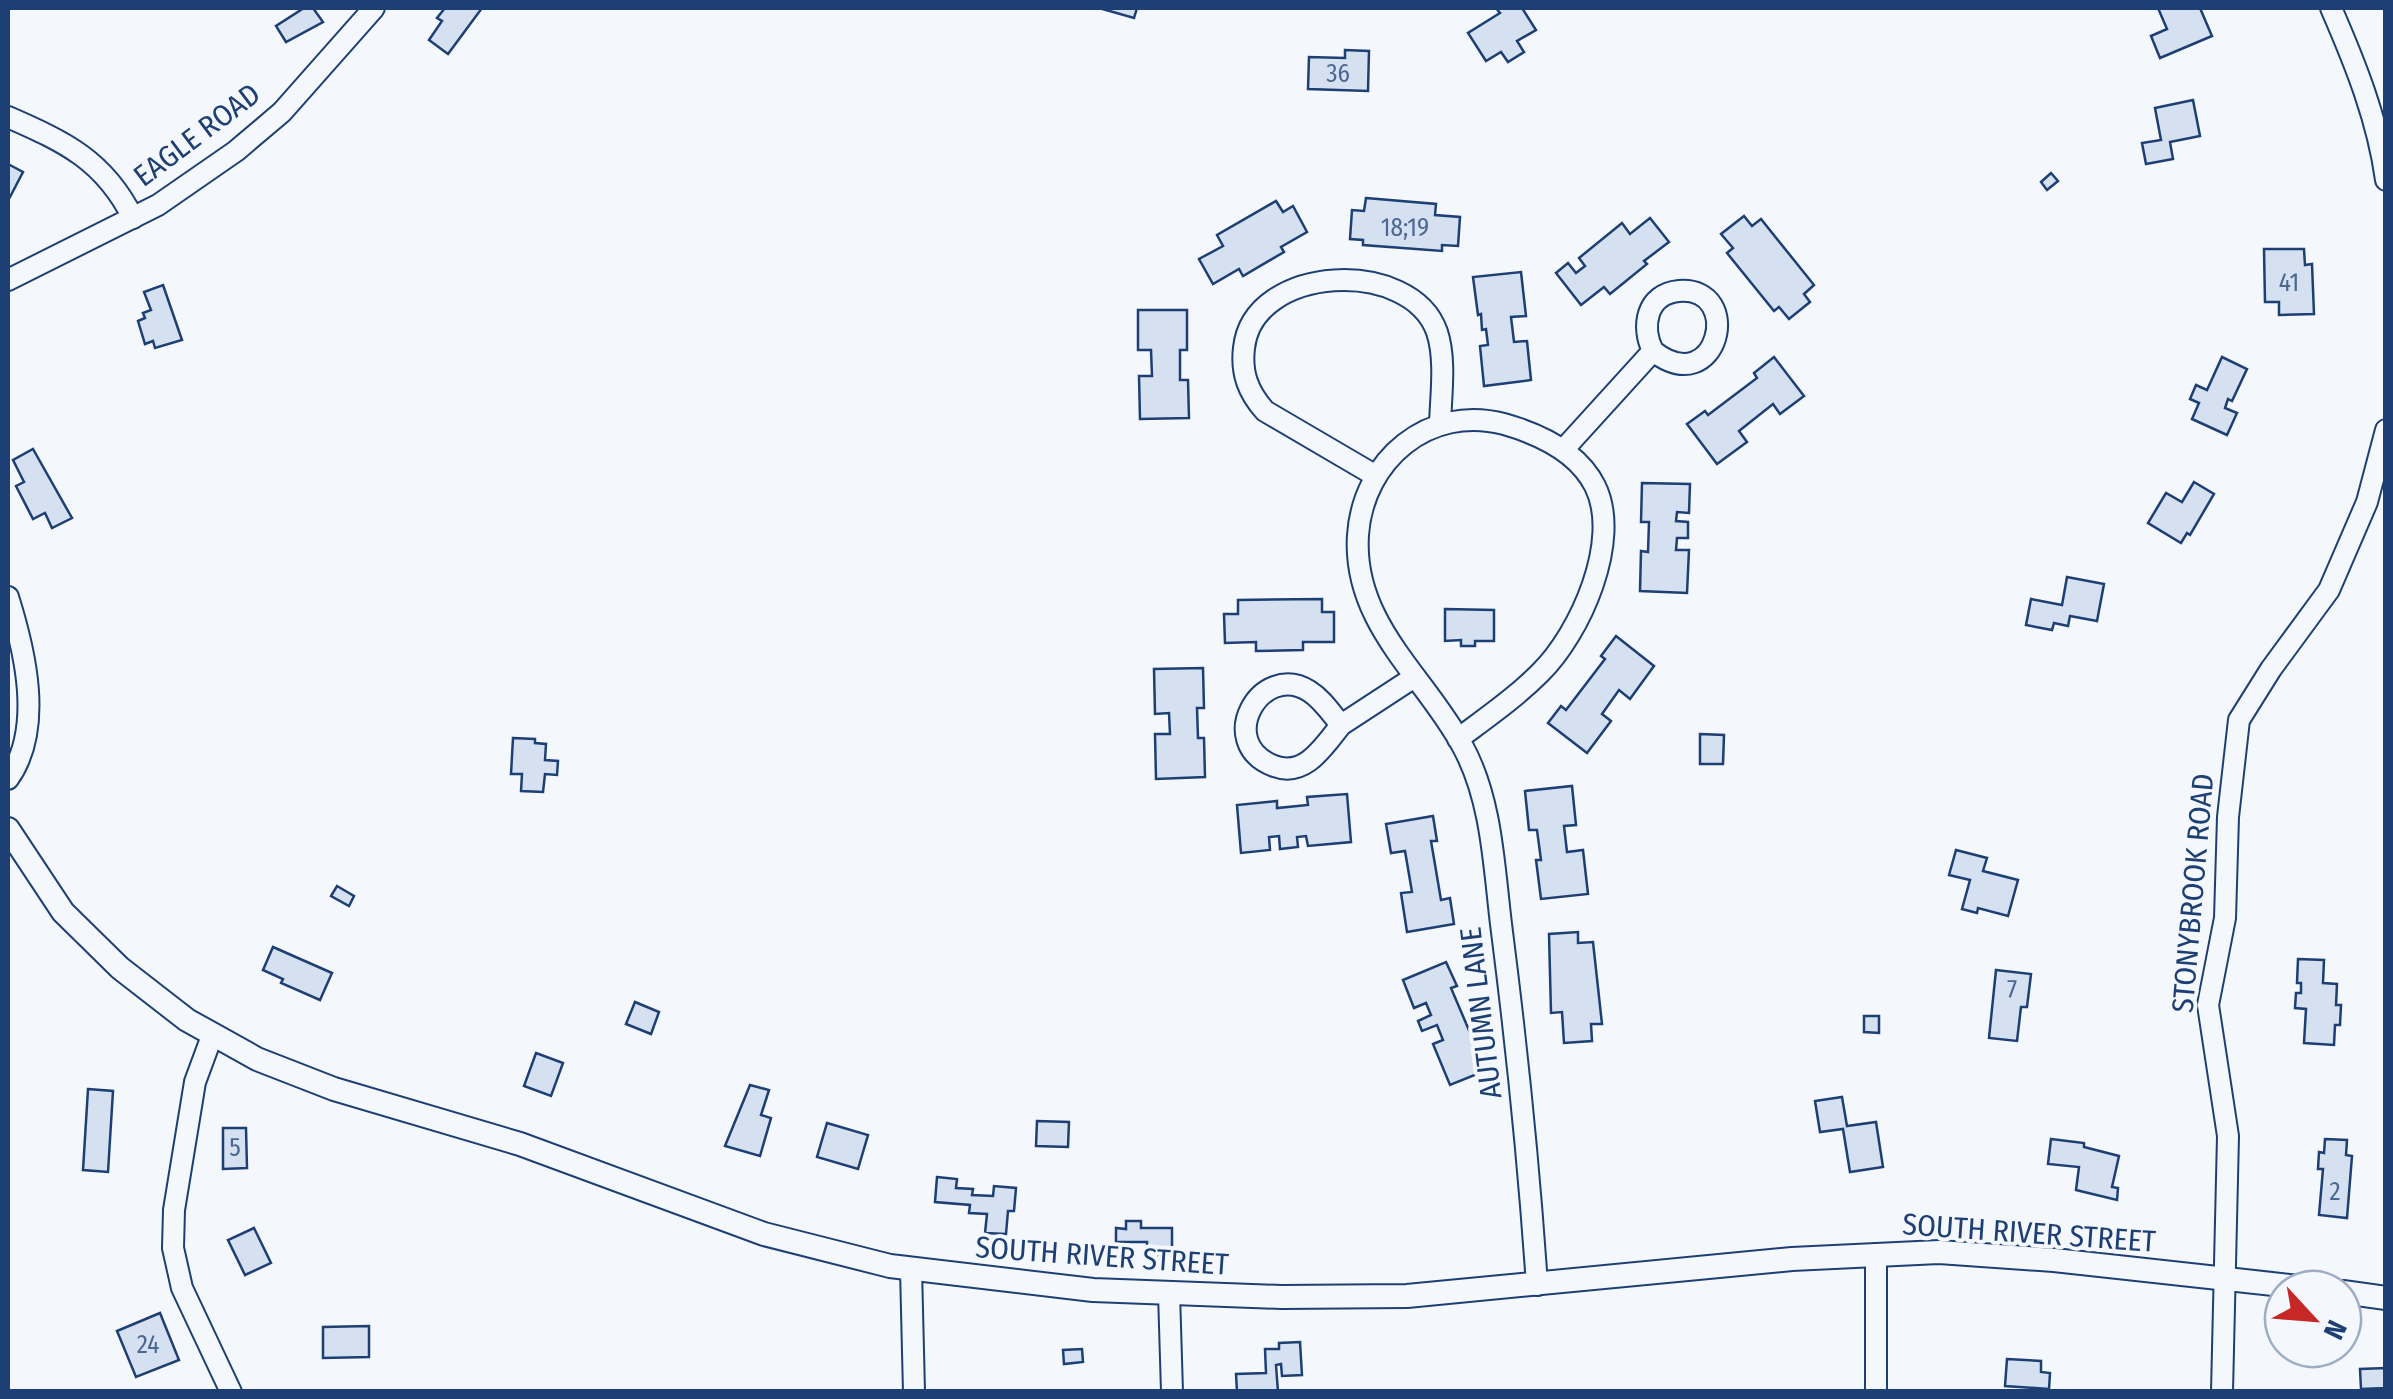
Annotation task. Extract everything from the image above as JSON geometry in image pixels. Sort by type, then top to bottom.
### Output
[{"type":"street","name":"EAGLE ROAD","points":[[8,280],[158,205],[261,132],[374,8]]},
{"type":"street","points":[[2331,8],[2368,102],[2386,180]]},
{"type":"street","points":[[8,117],[63,142],[92,162],[121,193],[133,218]]},
{"type":"street","points":[[1376,476],[1264,411],[1252,397],[1242,358],[1245,334],[1266,304],[1306,284],[1333,281],[1367,282],[1396,290],[1416,301],[1428,314],[1440,346],[1440,424]]},
{"type":"street","points":[[1563,450],[1653,351]]},
{"type":"street","name":"AUTUMN LANE","points":[[1458,739],[1542,672],[1569,635],[1600,557],[1602,504],[1582,467],[1542,438],[1494,422],[1462,420],[1440,424],[1407,440],[1389,457],[1376,476],[1361,514],[1359,562],[1374,616],[1392,649],[1458,739],[1483,801],[1527,1136],[1537,1285]]},
{"type":"street","name":"STONYBROOK ROAD","points":[[2222,1392],[2228,1136],[2208,1005],[2225,918],[2228,817],[2239,720],[2270,669],[2329,590],[2367,502],[2386,430]]},
{"type":"street","points":[[8,597],[20,642],[28,698],[22,750],[8,779]]},
{"type":"street","points":[[1341,725],[1307,689],[1290,684],[1274,686],[1256,699],[1246,717],[1246,735],[1262,762],[1281,769],[1301,767],[1318,754],[1341,725],[1414,678]]},
{"type":"street","name":"SOUTH RIVER STREET","points":[[8,829],[63,912],[94,944],[150,994],[212,1036],[300,1077],[520,1144],[764,1234],[911,1270],[1054,1286],[1168,1293],[1407,1296],[1876,1254],[1940,1252],[2263,1283]]},
{"type":"street","points":[[212,1036],[195,1082],[174,1210],[173,1248],[182,1288],[231,1392]]},
{"type":"street","points":[[1876,1254],[1876,1392]]},
{"type":"street","points":[[911,1270],[914,1392]]},
{"type":"street","points":[[1168,1293],[1172,1392]]},
{"type":"building","points":[[304,8],[313,8],[323,22],[286,42],[276,26]]},
{"type":"building","points":[[445,8],[482,8],[448,54],[429,40],[442,21],[437,18]]},
{"type":"building","points":[[1099,8],[1137,8],[1134,18]]},
{"type":"building","points":[[1496,8],[1522,8],[1536,30],[1517,41],[1524,52],[1508,62],[1501,52],[1486,61],[1468,33],[1500,13]]},
{"type":"building","points":[[2158,8],[2200,8],[2212,36],[2160,58],[2151,36],[2167,29]]},
{"type":"building","points":[[1345,50],[1369,51],[1368,91],[1308,89],[1309,57],[1345,58]]},
{"type":"building","points":[[2193,100],[2200,136],[2170,142],[2173,159],[2146,164],[2142,143],[2161,140],[2155,108]]},
{"type":"building","points":[[8,164],[23,172],[10,197],[8,195]]},
{"type":"building","points":[[2051,173],[2058,181],[2047,190],[2041,182]]},
{"type":"building","points":[[1366,198],[1436,204],[1435,215],[1460,217],[1458,246],[1442,245],[1442,251],[1363,245],[1363,240],[1350,239],[1352,210],[1364,211]]},
{"type":"building","points":[[1276,201],[1283,212],[1293,206],[1307,232],[1281,247],[1284,252],[1243,276],[1239,269],[1213,284],[1199,259],[1223,246],[1217,235]]},
{"type":"building","points":[[1744,216],[1752,226],[1761,219],[1814,285],[1804,294],[1810,302],[1789,319],[1779,307],[1774,311],[1727,253],[1733,248],[1721,234]]},
{"type":"building","points":[[1650,218],[1669,242],[1610,294],[1604,287],[1581,305],[1556,273],[1568,263],[1576,273],[1585,266],[1579,258],[1622,223],[1630,234]]},
{"type":"building","points":[[2264,249],[2304,249],[2305,265],[2312,264],[2314,314],[2279,315],[2279,302],[2265,302]]},
{"type":"building","points":[[1521,272],[1526,316],[1511,317],[1514,342],[1527,341],[1531,380],[1484,386],[1480,346],[1488,345],[1481,314],[1478,315],[1473,277]]},
{"type":"building","points":[[163,285],[182,340],[155,348],[153,341],[145,344],[138,321],[151,310],[144,292]]},
{"type":"building","points":[[1138,310],[1187,310],[1187,350],[1180,350],[1180,380],[1188,380],[1189,418],[1140,419],[1139,376],[1152,376],[1151,350],[1138,350]]},
{"type":"building","points":[[1774,357],[1804,396],[1780,414],[1773,404],[1739,431],[1747,442],[1717,464],[1687,424],[1705,411],[1708,415],[1757,378],[1754,373]]},
{"type":"building","points":[[2222,357],[2247,369],[2225,408],[2237,413],[2227,435],[2192,419],[2199,403],[2190,399],[2196,385],[2207,390]]},
{"type":"building","points":[[33,449],[72,518],[52,528],[45,513],[33,519],[16,486],[24,482],[13,460]]},
{"type":"building","points":[[2194,482],[2214,494],[2181,543],[2148,523],[2166,493],[2182,502]]},
{"type":"building","points":[[1642,483],[1690,484],[1689,513],[1677,512],[1676,521],[1688,522],[1688,538],[1677,538],[1676,550],[1689,550],[1687,593],[1640,591],[1641,551],[1648,552],[1649,522],[1641,522]]},
{"type":"building","points":[[2067,577],[2104,584],[2097,621],[2070,616],[2068,626],[2054,623],[2052,630],[2026,625],[2031,599],[2062,605]]},
{"type":"building","points":[[1322,599],[1322,612],[1334,612],[1334,642],[1303,642],[1303,650],[1256,651],[1256,642],[1225,643],[1224,614],[1238,614],[1238,600]]},
{"type":"building","points":[[1445,609],[1494,610],[1494,641],[1461,646],[1461,640],[1445,641]]},
{"type":"building","points":[[1616,636],[1654,666],[1630,699],[1619,690],[1602,714],[1611,721],[1587,753],[1548,723],[1561,706],[1566,710],[1605,659],[1601,656]]},
{"type":"building","points":[[1203,668],[1204,708],[1197,708],[1198,738],[1204,738],[1205,777],[1156,779],[1155,734],[1170,734],[1169,713],[1155,714],[1154,669]]},
{"type":"building","points":[[1700,734],[1724,735],[1723,764],[1700,764]]},
{"type":"building","points":[[513,738],[546,744],[545,760],[558,761],[557,775],[545,774],[543,792],[521,791],[522,774],[511,774]]},
{"type":"building","points":[[1572,786],[1576,825],[1564,826],[1567,852],[1583,850],[1588,894],[1541,899],[1537,830],[1529,830],[1525,791]]},
{"type":"building","points":[[1347,794],[1351,842],[1308,846],[1306,836],[1297,837],[1298,847],[1280,849],[1279,836],[1269,837],[1270,850],[1241,853],[1237,805],[1277,801],[1277,808],[1308,805],[1307,797]]},
{"type":"building","points":[[1433,816],[1437,841],[1431,841],[1441,900],[1450,898],[1454,924],[1407,932],[1401,893],[1412,892],[1405,851],[1391,853],[1386,824]]},
{"type":"building","points":[[1956,850],[1987,858],[1983,871],[2018,880],[2008,916],[1978,908],[1977,913],[1962,909],[1970,880],[1949,875]]},
{"type":"building","points":[[337,886],[354,896],[349,906],[331,896]]},
{"type":"building","points":[[1578,932],[1578,943],[1593,942],[1602,1024],[1591,1024],[1592,1041],[1564,1043],[1562,1012],[1551,1013],[1549,934]]},
{"type":"building","points":[[273,947],[332,973],[320,1000],[281,983],[283,979],[263,970]]},
{"type":"building","points":[[2298,959],[2324,960],[2323,983],[2337,984],[2336,1005],[2341,1005],[2334,1045],[2304,1043],[2306,1009],[2295,1008],[2296,993],[2301,993],[2301,983],[2297,983]]},
{"type":"building","points":[[1446,962],[1457,986],[1451,988],[1474,1042],[1480,1039],[1492,1068],[1450,1085],[1433,1044],[1443,1040],[1437,1025],[1422,1031],[1418,1021],[1431,1015],[1426,1003],[1414,1008],[1403,980]]},
{"type":"building","points":[[1996,970],[2031,974],[2027,1007],[2021,1007],[2017,1041],[1989,1038]]},
{"type":"building","points":[[635,1002],[659,1012],[651,1034],[626,1024]]},
{"type":"building","points":[[1864,1016],[1879,1016],[1879,1033],[1864,1032]]},
{"type":"building","points":[[536,1053],[563,1063],[551,1096],[524,1086]]},
{"type":"building","points":[[750,1085],[769,1090],[761,1115],[771,1118],[760,1156],[725,1146]]},
{"type":"building","points":[[88,1089],[113,1091],[108,1172],[83,1170]]},
{"type":"building","points":[[1842,1097],[1847,1126],[1876,1122],[1883,1167],[1850,1172],[1843,1129],[1820,1132],[1815,1101]]},
{"type":"building","points":[[1037,1121],[1069,1122],[1068,1147],[1036,1146]]},
{"type":"building","points":[[827,1123],[868,1135],[858,1169],[817,1157]]},
{"type":"building","points":[[223,1128],[246,1128],[247,1168],[223,1169]]},
{"type":"building","points":[[2051,1139],[2084,1143],[2084,1147],[2119,1156],[2112,1187],[2118,1188],[2117,1200],[2076,1190],[2079,1167],[2048,1164]]},
{"type":"building","points":[[2325,1139],[2347,1140],[2346,1155],[2352,1156],[2347,1218],[2319,1215],[2323,1169],[2318,1169],[2319,1152],[2324,1153]]},
{"type":"building","points":[[937,1177],[957,1179],[956,1188],[973,1189],[972,1195],[993,1196],[994,1186],[1016,1188],[1006,1234],[985,1233],[987,1214],[969,1213],[970,1205],[935,1202]]},
{"type":"building","points":[[1126,1221],[1141,1221],[1141,1228],[1172,1228],[1172,1255],[1147,1255],[1147,1242],[1116,1242],[1116,1228],[1126,1229]]},
{"type":"building","points":[[254,1228],[271,1263],[245,1275],[228,1240]]},
{"type":"building","points":[[160,1313],[179,1360],[136,1377],[117,1331]]},
{"type":"building","points":[[369,1326],[369,1357],[323,1358],[323,1327]]},
{"type":"building","points":[[1300,1342],[1302,1375],[1282,1376],[1281,1364],[1276,1365],[1278,1392],[1237,1392],[1236,1374],[1266,1373],[1265,1349],[1279,1349],[1279,1343]]},
{"type":"building","points":[[1082,1349],[1083,1362],[1064,1364],[1063,1350]]},
{"type":"building","points":[[2007,1359],[2041,1361],[2041,1372],[2050,1373],[2049,1389],[2005,1386]]},
{"type":"building","points":[[2386,1368],[2386,1388],[2361,1389],[2363,1369]]}]
